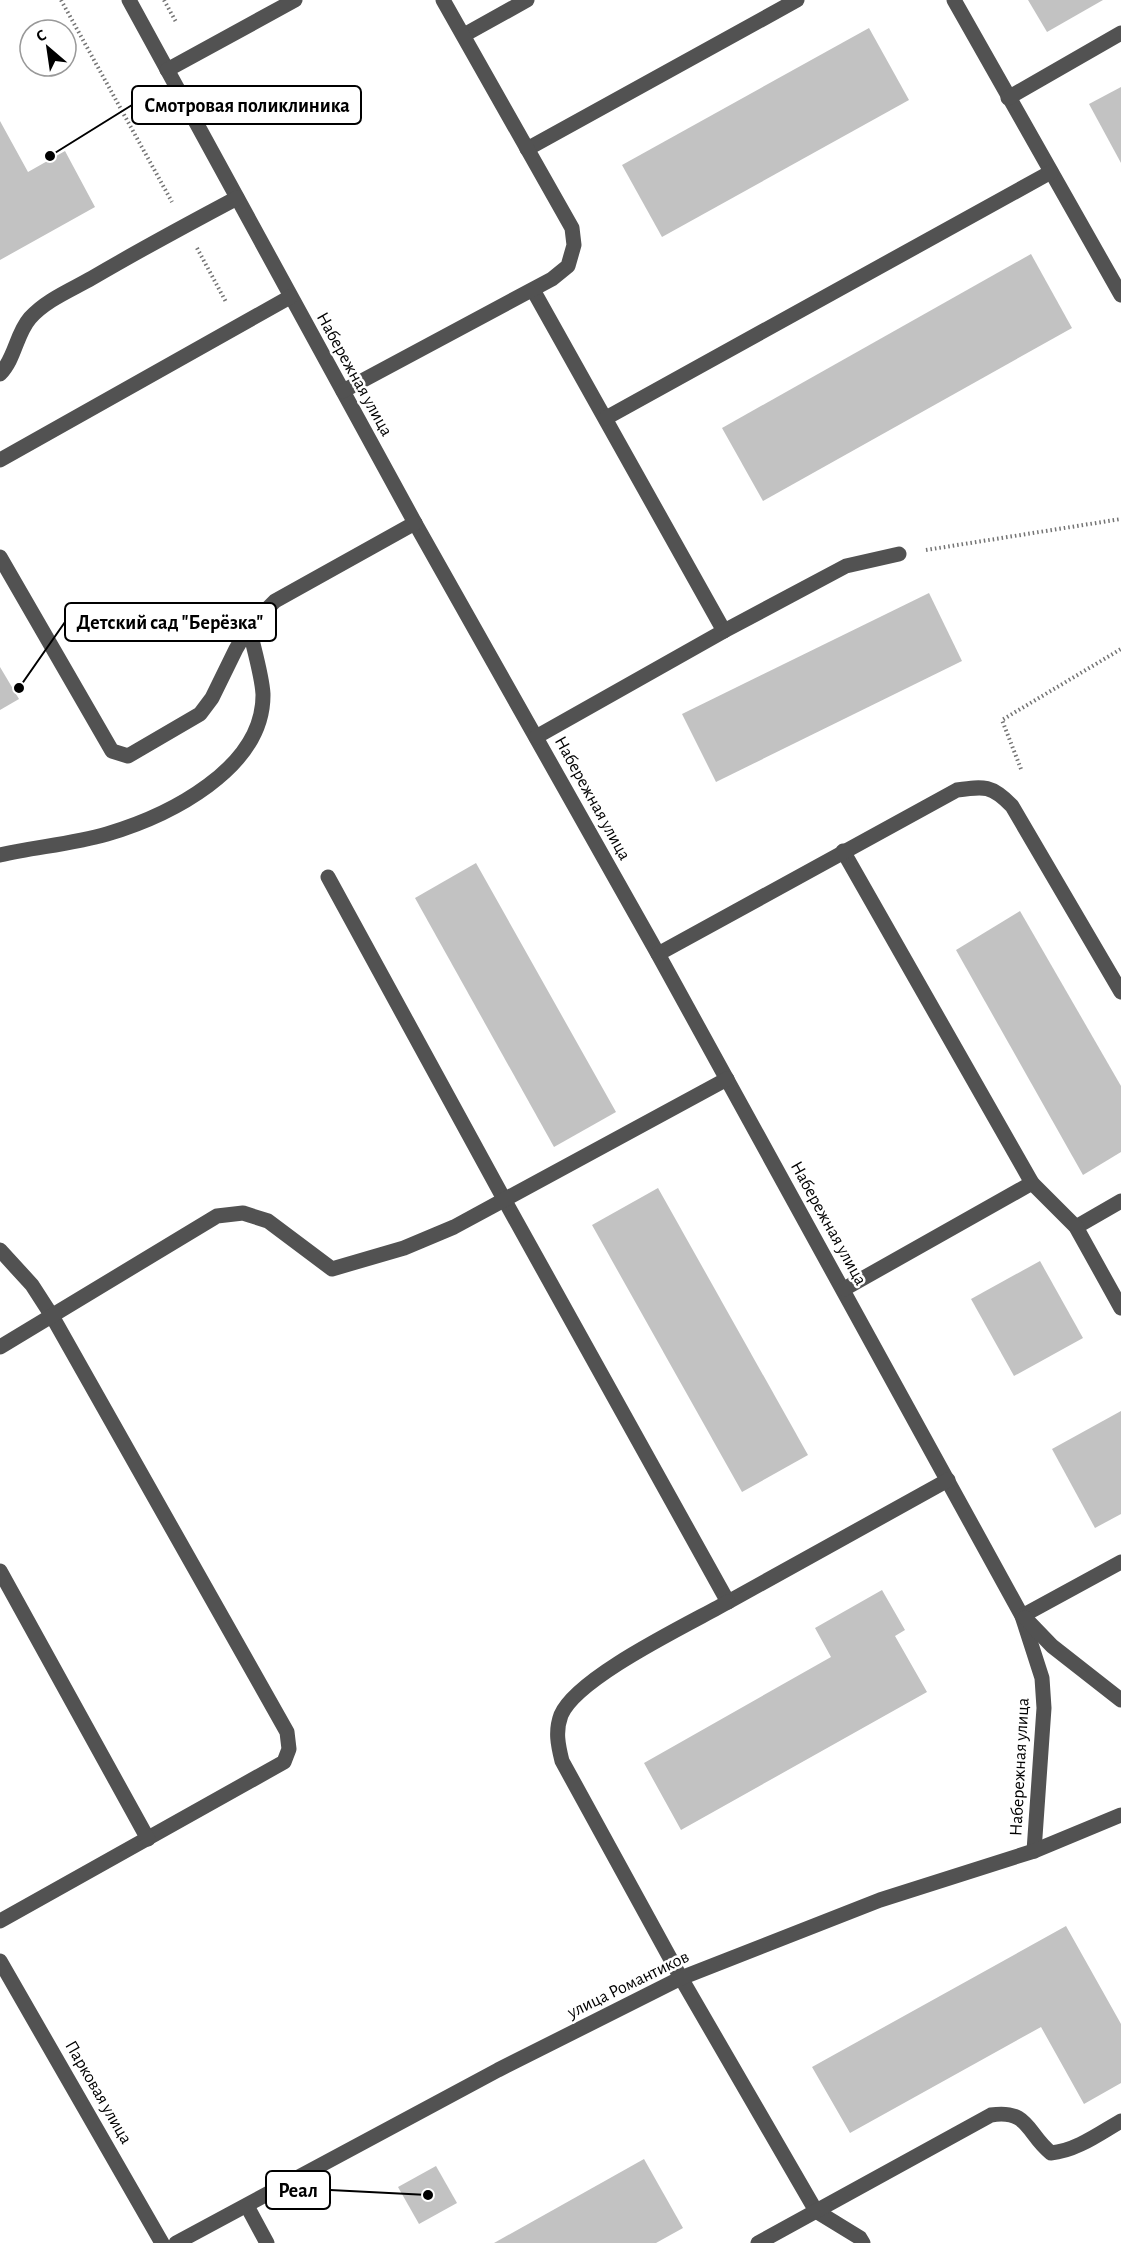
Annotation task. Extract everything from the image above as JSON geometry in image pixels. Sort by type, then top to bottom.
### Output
[{"type":"street","name":"Набережная улица","points":[[129,0],[290,297],[844,1289],[1022,1616],[1042,1678],[1044,1708],[1034,1851]]},
{"type":"street","points":[[167,70],[296,0]]},
{"type":"street","points":[[343,391],[533,290],[568,266],[574,245],[572,228],[443,0]]},
{"type":"street","points":[[464,36],[526,0]]},
{"type":"street","points":[[527,149],[797,0]]},
{"type":"street","points":[[954,0],[1121,295]]},
{"type":"street","points":[[1008,98],[1121,33]]},
{"type":"street","points":[[606,418],[1051,172]]},
{"type":"street","points":[[0,374],[6,368],[19,335],[30,318],[45,305],[237,198]]},
{"type":"street","points":[[533,290],[724,631]]},
{"type":"street","points":[[0,460],[290,297]]},
{"type":"street","points":[[0,557],[112,751],[128,756],[200,714],[212,698],[249,627],[274,602],[415,523]]},
{"type":"street","points":[[536,737],[724,631],[846,566],[899,554]]},
{"type":"street","points":[[0,855],[66,844],[153,818],[211,784],[235,761],[247,745],[257,724],[262,694],[249,627]]},
{"type":"street","points":[[658,954],[957,790],[982,786],[999,792],[1012,806],[1121,992]]},
{"type":"street","points":[[843,851],[1032,1183],[1076,1227],[1121,1308]]},
{"type":"street","points":[[328,877],[729,1602]]},
{"type":"street","points":[[0,1347],[217,1216],[243,1213],[268,1221],[332,1269],[404,1248],[454,1227],[506,1201],[727,1079]]},
{"type":"street","points":[[844,1289],[1032,1183]]},
{"type":"street","points":[[1076,1227],[1121,1201]]},
{"type":"street","points":[[0,1250],[32,1285],[52,1316],[287,1732],[289,1749],[284,1762],[0,1921]]},
{"type":"street","points":[[863,2243],[860,2238],[816,2211],[681,1978],[562,1761],[556,1736],[561,1715],[574,1696],[609,1669],[948,1480]]},
{"type":"street","points":[[1022,1616],[1121,1562]]},
{"type":"street","points":[[0,1571],[148,1839]]},
{"type":"street","name":"Набережная улица","points":[[1022,1616],[1052,1646],[1121,1700]]},
{"type":"street","name":"улица Романтиков","points":[[176,2243],[498,2070],[681,1978],[880,1900],[1034,1851],[1121,1815]]},
{"type":"street","name":"Парковая улица","points":[[0,1961],[162,2243]]},
{"type":"street","points":[[758,2243],[991,2115],[1004,2113],[1018,2116],[1027,2124],[1041,2145],[1051,2153],[1062,2152],[1083,2143],[1121,2121]]},
{"type":"street","points":[[247,2206],[267,2243]]},
{"type":"path","points":[[61,0],[239,326]]},
{"type":"path","points":[[899,554],[1121,519]]},
{"type":"path","points":[[1021,769],[1002,720],[1121,650]]},
{"type":"building","points":[[1028,0],[1103,0],[1047,32]]},
{"type":"building","points":[[869,28],[909,100],[662,237],[622,165]]},
{"type":"building","points":[[1121,87],[1121,163],[1089,104]]},
{"type":"building","points":[[0,121],[28,172],[65,151],[95,207],[0,260]]},
{"type":"building","points":[[1031,254],[1072,328],[763,501],[722,428]]},
{"type":"building","points":[[929,593],[962,661],[716,782],[682,714]]},
{"type":"building","points":[[0,667],[19,699],[0,710]]},
{"type":"building","points":[[476,863],[616,1112],[554,1147],[415,898]]},
{"type":"building","points":[[1020,911],[1121,1086],[1121,1152],[1083,1175],[956,950]]},
{"type":"building","points":[[658,1188],[808,1455],[742,1492],[592,1225]]},
{"type":"building","points":[[1040,1261],[1083,1338],[1014,1376],[971,1299]]},
{"type":"building","points":[[1121,1411],[1121,1514],[1095,1528],[1052,1449]]},
{"type":"building","points":[[882,1590],[905,1630],[895,1636],[927,1692],[681,1830],[644,1763],[831,1657],[815,1628]]},
{"type":"building","points":[[1066,1926],[1121,2024],[1121,2083],[1084,2104],[1041,2027],[850,2133],[812,2067]]},
{"type":"building","points":[[644,2159],[683,2228],[656,2243],[494,2243]]},
{"type":"building","points":[[436,2166],[457,2203],[419,2224],[398,2187]]},
{"type":"place","name":"Смотровая поликлиника","points":[[50,156]]},
{"type":"place","name":"Детский сад \"Берёзка\"","points":[[19,688]]},
{"type":"place","name":"Реал","points":[[428,2195]]}]
